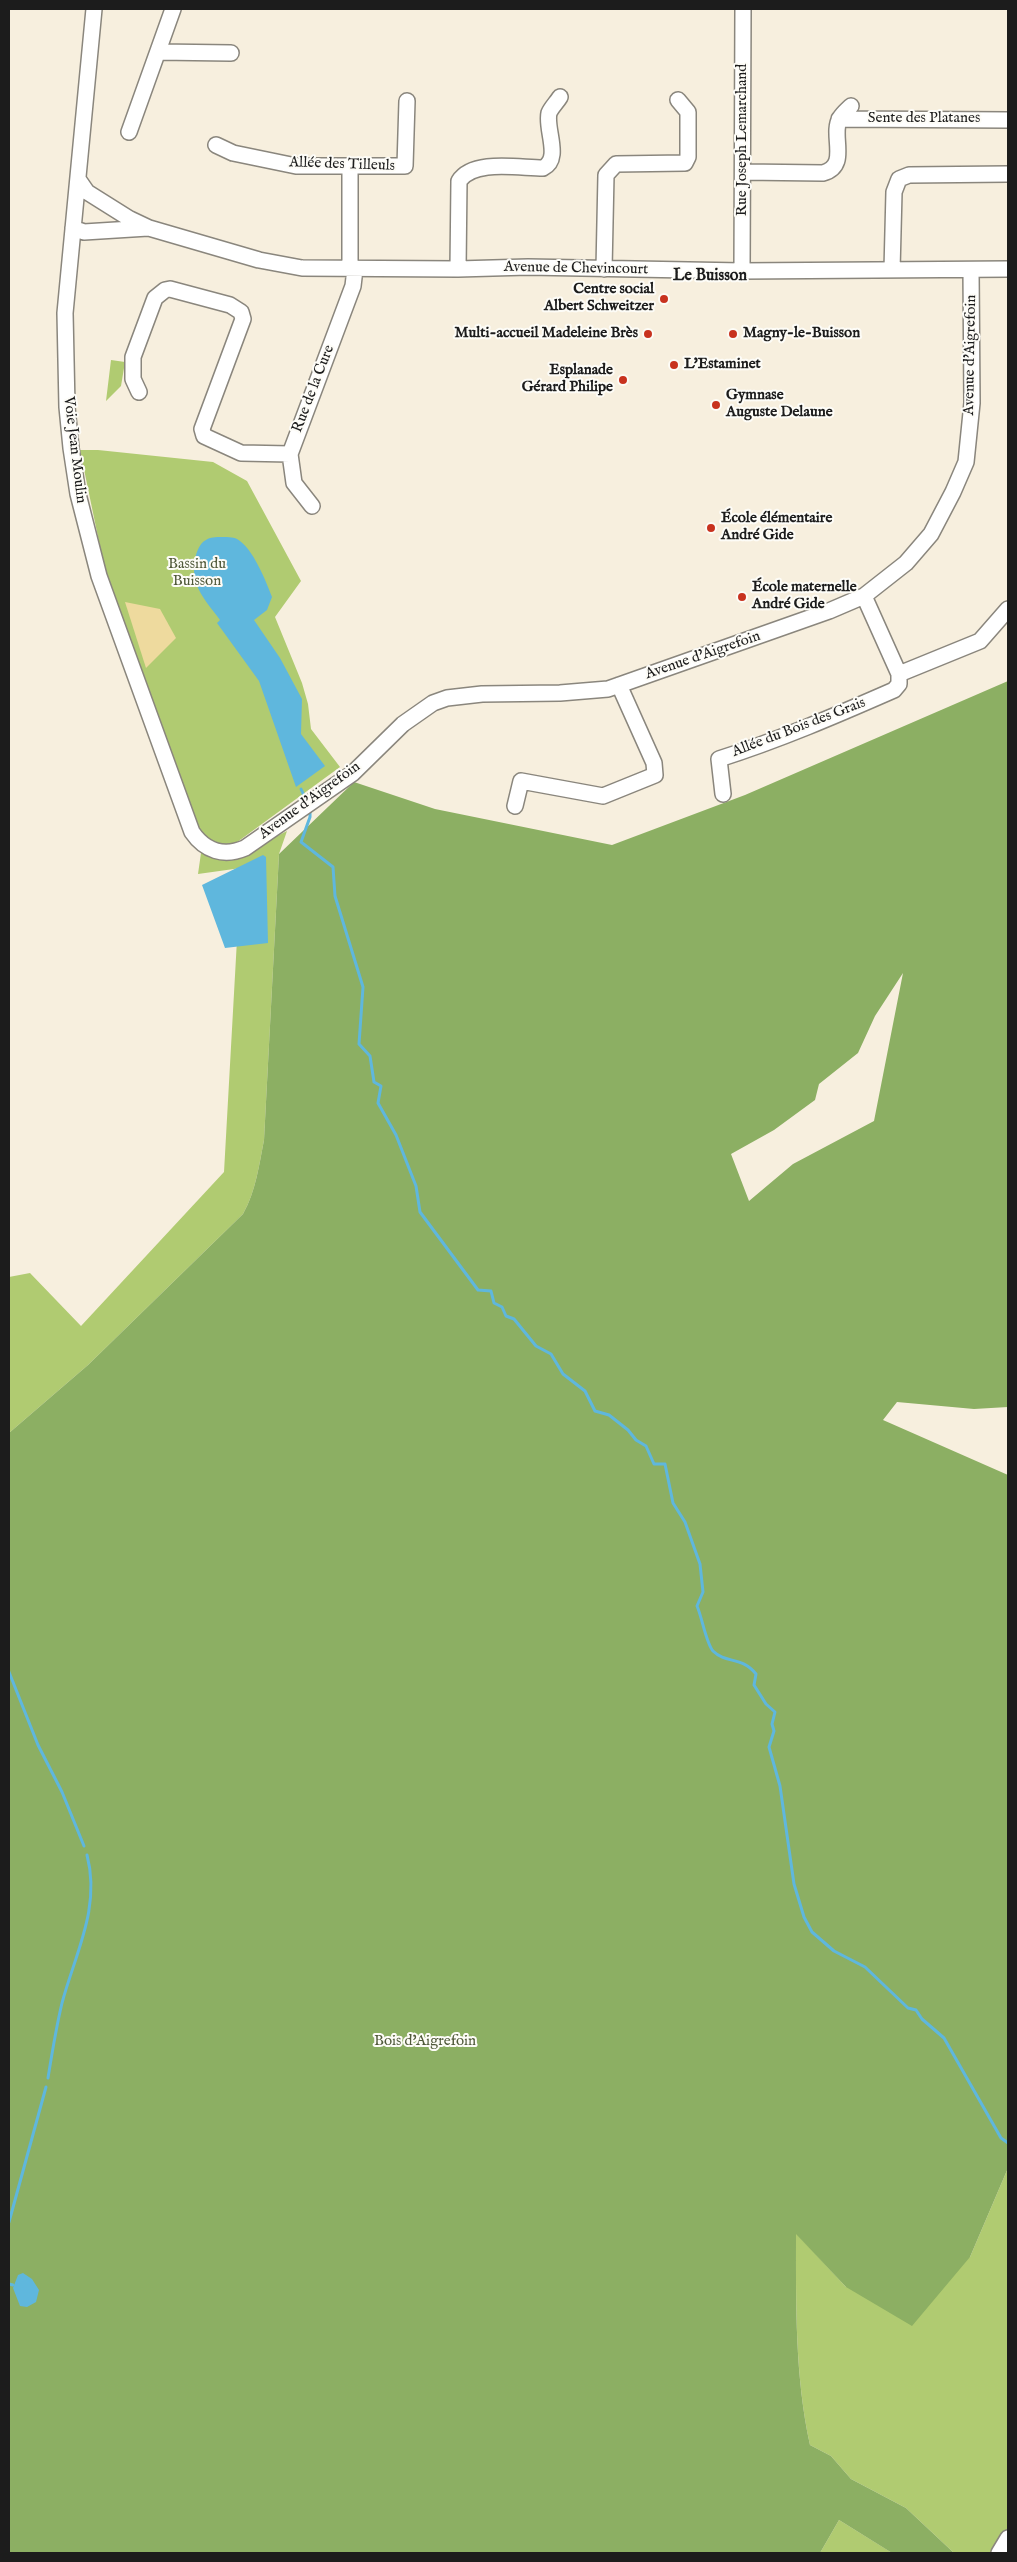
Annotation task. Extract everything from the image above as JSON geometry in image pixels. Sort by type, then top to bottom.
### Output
[{"type":"street","name":"Voie Jean Moulin","points":[[94,9],[66,313],[68,408],[78,494],[106,599],[192,832],[204,846],[226,853]]},
{"type":"street","points":[[129,132],[173,9]]},
{"type":"street","name":"Rue Joseph Lemarchand","points":[[742,271],[743,9]]},
{"type":"street","points":[[158,52],[231,53]]},
{"type":"street","points":[[458,269],[459,181],[466,172],[481,167],[542,168],[548,166],[552,158],[549,114],[560,97]]},
{"type":"street","points":[[604,269],[606,175],[616,164],[685,163],[688,157],[688,112],[678,100]]},
{"type":"street","name":"Allée des Tilleuls","points":[[216,145],[233,154],[296,166],[405,166],[407,101]]},
{"type":"street","points":[[743,172],[823,173],[831,171],[836,166],[839,119],[851,106]]},
{"type":"street","name":"Sente des Platanes","points":[[839,119],[1008,120]]},
{"type":"street","name":"Rue de la Cure","points":[[312,506],[301,495],[294,483],[290,454],[353,286],[350,167]]},
{"type":"street","points":[[892,270],[894,192],[900,179],[909,175],[1008,174]]},
{"type":"street","name":"Avenue de Chevincourt","points":[[78,179],[87,192],[130,219],[149,228],[258,260],[302,268],[458,269],[528,267],[742,271],[1008,269]]},
{"type":"street","name":"Avenue de Chevincourt","points":[[73,228],[84,232],[149,228]]},
{"type":"street","name":"Avenue d'Aigrefoin","points":[[226,853],[245,848],[345,779],[403,724],[433,702],[461,696],[560,693],[608,689],[829,611],[864,596],[906,563],[931,534],[966,462],[972,403],[971,270]]},
{"type":"street","points":[[139,392],[133,379],[133,357],[155,298],[165,290],[170,289],[230,305],[242,312],[243,319],[202,429],[204,436],[240,453],[290,454]]},
{"type":"street","points":[[864,596],[899,674],[980,641],[1008,609]]},
{"type":"street","name":"Allée du Bois des Grais","points":[[723,794],[719,759],[758,746],[894,690],[899,684],[899,674]]},
{"type":"street","points":[[515,806],[522,781],[603,796],[655,774],[654,763],[619,685]]},
{"type":"street","points":[[999,2553],[1008,2538]]},
{"type":"green space","points":[[111,360],[125,362],[121,386],[106,401]]},
{"type":"green space","name":"Bassin du Buisson","points":[[80,450],[98,450],[213,462],[247,481],[301,581],[275,617],[302,683],[308,704],[311,729],[340,767],[229,848],[222,847],[200,834],[109,590]]},
{"type":"green space","name":"Bois d'Aigrefoin","points":[[1008,681],[1008,1407],[974,1409],[897,1402],[883,1420],[1008,1475],[1008,2168],[970,2257],[912,2326],[846,2287],[796,2234],[796,2314],[799,2367],[801,2393],[810,2445],[831,2456],[851,2479],[906,2508],[954,2553],[892,2553],[839,2520],[820,2553],[9,2553],[9,1433],[88,1365],[243,1214],[254,1187],[264,1140],[279,854],[354,782],[435,809],[612,845],[745,795]],"holes":[[[903,973],[874,1121],[793,1164],[749,1201],[731,1154],[774,1130],[815,1100],[819,1084],[858,1053],[875,1016]]]},
{"type":"green space","points":[[287,831],[279,854],[264,1140],[251,1196],[243,1214],[88,1365],[9,1433],[9,1277],[30,1273],[81,1326],[224,1172],[241,868],[198,874],[201,853],[231,859]]},
{"type":"green space","points":[[1008,2168],[1008,2550],[995,2553],[954,2553],[906,2508],[851,2479],[831,2456],[810,2445],[801,2393],[799,2366],[796,2313],[796,2233],[846,2287],[970,2257]]},
{"type":"green space","points":[[839,2520],[889,2551],[892,2553],[820,2553]]},
{"type":"sand","points":[[125,602],[160,609],[176,638],[146,668]]},
{"type":"water","name":"Bassin du Buisson","points":[[213,537],[229,537],[243,543],[254,557],[263,574],[272,597],[267,610],[254,620],[280,658],[302,699],[301,734],[325,766],[296,787],[259,681],[217,623],[220,620],[196,583],[194,566],[202,543]]},
{"type":"water","points":[[263,855],[266,857],[268,943],[225,948],[202,885]]},
{"type":"water","points":[[23,2273],[32,2279],[39,2290],[36,2302],[27,2307],[20,2306],[13,2288],[18,2275]]},
{"type":"waterway","points":[[301,789],[306,800]]},
{"type":"waterway","points":[[310,810],[310,817],[301,842],[333,867],[335,896],[363,987],[359,1044],[370,1056],[374,1082],[381,1086],[378,1103],[396,1135],[416,1186],[420,1212],[478,1290],[491,1291],[494,1303],[502,1307],[506,1316],[514,1319],[536,1346],[551,1354],[563,1374],[585,1391],[595,1411],[609,1415],[628,1430],[636,1440],[646,1446],[654,1464],[665,1464],[673,1503],[685,1522],[700,1564],[703,1592],[697,1606],[708,1642],[713,1651],[718,1655],[740,1662],[751,1668],[756,1674],[754,1685],[766,1704],[775,1712],[772,1724],[774,1731],[769,1747],[780,1786],[794,1884],[804,1917],[812,1932],[834,1951],[865,1967],[908,2008],[916,2010],[922,2019],[944,2038],[1001,2138],[1008,2143]]},
{"type":"waterway","points":[[9,1672],[38,1745],[62,1792],[84,1846]]},
{"type":"waterway","points":[[48,2078],[62,2003],[89,1912],[91,1894],[87,1855]]},
{"type":"waterway","points":[[9,2222],[46,2087]]},
{"type":"waterway","points":[[9,2284],[13,2285]]},
{"type":"place","name":"Centre social Albert Schweitzer","points":[[664,299]]},
{"type":"place","name":"Multi-accueil Madeleine Brès","points":[[648,334]]},
{"type":"place","name":"Magny-le-Buisson","points":[[733,334]]},
{"type":"place","name":"L'Estaminet","points":[[674,365]]},
{"type":"place","name":"Esplanade Gérard Philipe","points":[[623,380]]},
{"type":"place","name":"Gymnase Auguste Delaune","points":[[716,405]]},
{"type":"place","name":"École élémentaire André Gide","points":[[711,528]]},
{"type":"place","name":"École maternelle André Gide","points":[[742,597]]},
{"type":"district","name":"Le Buisson","points":[[710,277]]}]
